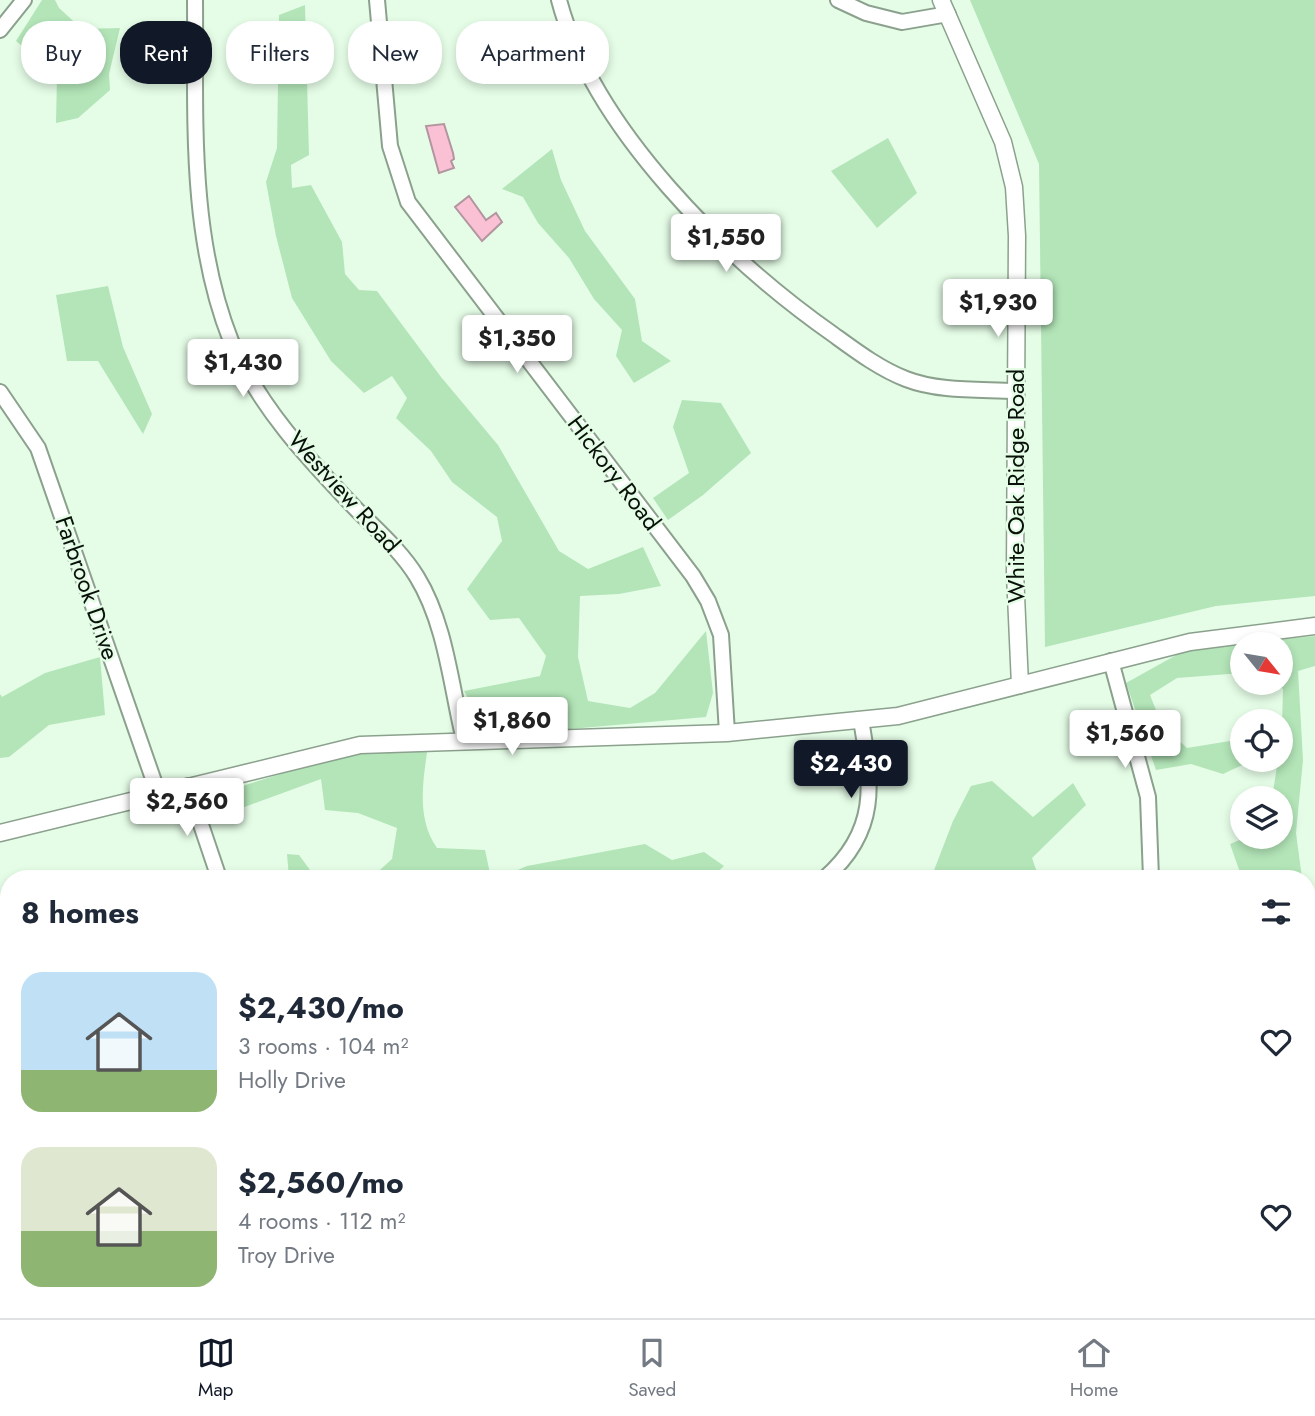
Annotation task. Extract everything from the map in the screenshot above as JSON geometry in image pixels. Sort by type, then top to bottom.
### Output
[{"type":"street","points":[[0,30],[24,0]]},
{"type":"street","name":"Westview Road","points":[[195,0],[196,178],[214,288],[232,342],[257,389],[304,455],[401,556],[417,578],[433,610],[464,740]]},
{"type":"street","name":"Hickory Road","points":[[377,0],[390,146],[408,202],[693,576],[708,601],[721,635],[727,733]]},
{"type":"street","points":[[559,0],[566,26],[616,117],[672,191],[746,269],[819,324],[904,379],[936,386],[1016,391]]},
{"type":"street","points":[[838,0],[866,13],[902,22],[944,7]]},
{"type":"street","name":"White Oak Ridge Road","points":[[944,7],[993,115],[1010,166],[1017,236],[1014,573],[1020,685]]},
{"type":"street","name":"Farbrook Drive","points":[[0,392],[38,448],[158,793]]},
{"type":"street","points":[[0,415],[16,413]]},
{"type":"street","points":[[0,833],[360,745],[727,733],[898,716],[1217,636],[1315,626]]},
{"type":"street","points":[[1111,661],[1148,797],[1152,870]]},
{"type":"street","points":[[832,870],[855,846],[868,809],[869,765],[861,720]]},
{"type":"street","points":[[188,786],[216,870]]},
{"type":"green space","points":[[42,0],[55,0],[59,8],[73,21],[29,21]]},
{"type":"green space","points":[[970,0],[1315,0],[1315,596],[1216,606],[1045,647],[1039,164]]},
{"type":"green space","points":[[305,5],[305,21],[279,21],[279,15]]},
{"type":"green space","points":[[106,28],[120,28],[109,74],[110,90],[78,118],[56,123],[57,84],[106,84]]},
{"type":"green space","points":[[278,84],[307,84],[309,155],[291,165],[292,188],[311,185],[342,242],[345,274],[359,290],[377,291],[441,377],[498,445],[559,551],[588,569],[643,547],[661,586],[619,594],[580,596],[578,657],[588,701],[630,708],[655,693],[706,631],[713,693],[706,717],[559,730],[481,721],[464,691],[540,676],[546,656],[519,618],[490,620],[467,589],[502,541],[497,517],[452,482],[431,451],[396,418],[407,398],[392,376],[364,393],[331,361],[292,298],[266,182],[277,148]]},
{"type":"green space","points":[[888,138],[917,193],[877,228],[831,171]]},
{"type":"green space","points":[[552,149],[561,180],[585,231],[635,299],[642,341],[671,361],[634,383],[616,356],[622,330],[594,299],[569,258],[538,223],[523,197],[502,189]]},
{"type":"green space","points":[[108,286],[123,347],[152,414],[143,434],[98,361],[67,361],[56,295]]},
{"type":"green space","points":[[682,400],[721,403],[751,453],[703,495],[668,520],[653,498],[689,473],[673,427]]},
{"type":"green space","points":[[1315,636],[1315,666],[1298,671],[1303,760],[1296,833],[1301,870],[1239,870],[1232,849],[1293,849],[1293,786],[1274,786],[1276,772],[1293,772],[1293,709],[1282,709],[1283,695],[1293,695],[1293,638]]},
{"type":"green space","points":[[1230,645],[1230,674],[1177,678],[1150,695],[1162,725],[1187,748],[1230,741],[1230,771],[1223,774],[1191,764],[1156,770],[1126,683],[1187,649]]},
{"type":"green space","points":[[100,657],[105,715],[49,725],[9,757],[0,758],[0,694],[2,697],[45,673]]},
{"type":"green space","points":[[428,746],[423,799],[430,836],[437,848],[485,850],[489,870],[380,870],[392,859],[397,828],[358,813],[325,810],[321,779],[217,817],[213,795],[345,754]]},
{"type":"green space","points":[[992,781],[1033,817],[1073,783],[1086,805],[1032,858],[1036,870],[934,870],[953,821],[971,786]]},
{"type":"green space","points":[[645,844],[672,860],[704,852],[724,866],[720,870],[518,870]]},
{"type":"green space","points":[[287,854],[299,855],[310,870],[288,870]]},
{"type":"building","points":[[444,124],[453,153],[454,159],[451,161],[454,168],[439,173],[426,126]]},
{"type":"building","points":[[469,196],[486,220],[496,213],[502,222],[482,241],[455,207]]}]
